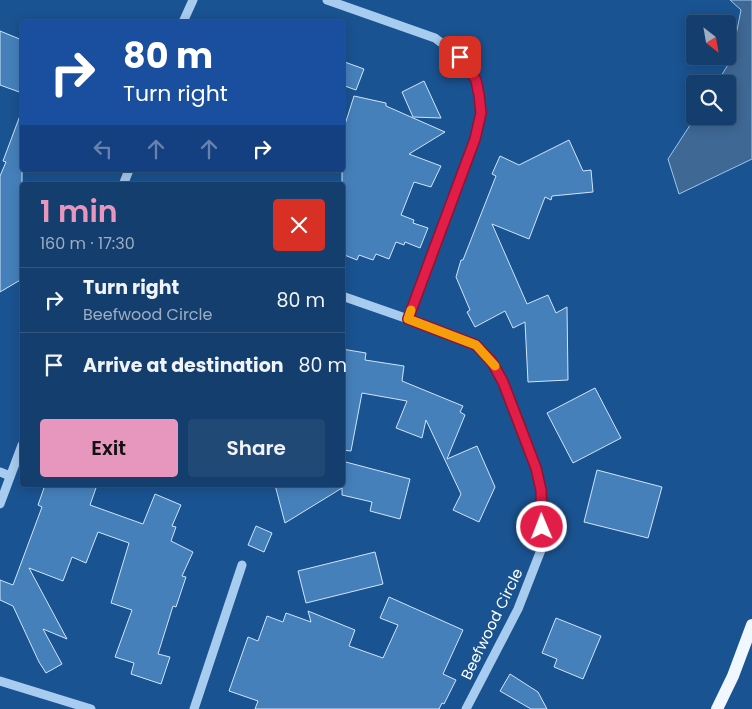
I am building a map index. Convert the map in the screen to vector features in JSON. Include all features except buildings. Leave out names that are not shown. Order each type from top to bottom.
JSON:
[{"type":"main road","points":[[717,709],[733,676],[752,625]]},
{"type":"street","points":[[185,20],[193,0]]},
{"type":"street","points":[[327,0],[435,38],[460,57],[476,80],[481,113],[475,139],[408,319]]},
{"type":"street","name":"Beefwood Circle","points":[[345,297],[476,345],[492,362],[503,382],[536,468],[541,490],[541,550],[518,609],[466,709]]},
{"type":"street","points":[[0,504],[20,450]]},
{"type":"street","points":[[0,472],[10,476]]},
{"type":"street","points":[[194,709],[242,565]]},
{"type":"street","points":[[0,682],[92,709]]},
{"type":"water","points":[[730,0],[752,0],[752,159],[679,194],[668,159],[690,125],[736,125],[736,75],[722,75],[728,65],[736,65],[736,35],[741,10]]},
{"type":"slow traffic","points":[[411,310],[408,319],[476,345],[495,366]]},
{"type":"route","points":[[460,57],[476,80],[481,113],[475,139],[408,319],[476,345],[492,362],[503,382],[536,468],[541,490],[542,527]]}]
